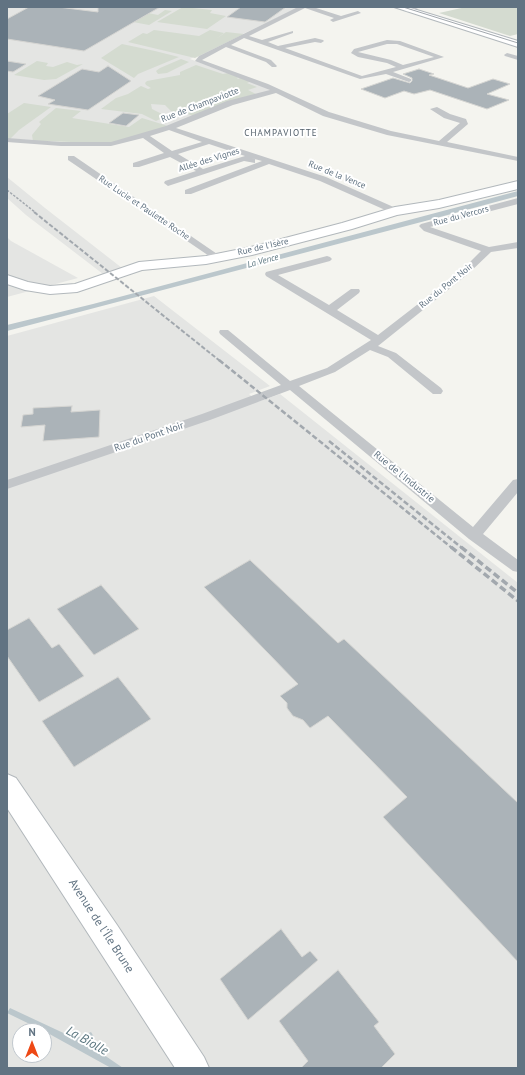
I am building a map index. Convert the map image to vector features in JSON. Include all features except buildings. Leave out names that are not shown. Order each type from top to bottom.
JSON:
[{"type":"street","points":[[303,7],[200,57],[198,61],[277,90],[326,114],[390,133],[518,159]]},
{"type":"street","points":[[307,7],[341,18]]},
{"type":"street","points":[[398,7],[413,8],[518,40]]},
{"type":"street","points":[[413,8],[518,44]]},
{"type":"street","points":[[329,21],[358,13]]},
{"type":"street","points":[[260,42],[294,33],[282,29]]},
{"type":"street","points":[[244,36],[362,78],[388,72],[403,68],[441,57],[398,42],[387,42],[356,50],[354,53],[360,56],[389,61],[403,68]]},
{"type":"street","points":[[277,48],[315,40],[321,41]]},
{"type":"street","points":[[225,45],[271,63],[276,58]]},
{"type":"street","points":[[507,55],[518,58]]},
{"type":"street","points":[[388,72],[409,80]]},
{"type":"street","name":"Rue de Champaviotte","points":[[7,140],[85,145],[111,144],[169,128],[230,103],[277,90]]},
{"type":"street","points":[[434,109],[447,116],[463,121],[464,124],[440,144]]},
{"type":"street","name":"Rue de la Vence","points":[[169,128],[323,179],[395,211]]},
{"type":"street","points":[[144,135],[171,154],[203,172]]},
{"type":"street","points":[[136,165],[206,143]]},
{"type":"street","name":"Rue Lucie et Paulette Roche","points":[[111,144],[68,159],[218,258]]},
{"type":"street","name":"Allée des Vignes","points":[[168,184],[244,158],[256,163]]},
{"type":"street","points":[[188,192],[270,161]]},
{"type":"street","name":"Rue de l'Isère","points":[[7,279],[37,288],[64,289],[94,283],[140,266],[192,262],[252,251],[347,226],[395,211],[439,204],[518,184]]},
{"type":"street","name":"Rue du Vercors","points":[[488,250],[427,229],[424,226],[518,201]]},
{"type":"street","points":[[488,250],[518,245]]},
{"type":"street","name":"Rue du Pont Noir","points":[[7,486],[199,420],[332,370],[374,343],[465,272],[488,250]]},
{"type":"street","points":[[327,259],[270,274],[330,310],[392,355],[437,391]]},
{"type":"street","points":[[330,310],[355,291]]},
{"type":"street","points":[[224,332],[290,386]]},
{"type":"street","name":"Rue de l'Industrie","points":[[290,386],[474,535],[518,568]]},
{"type":"street","points":[[474,535],[518,482]]},
{"type":"street","name":"Avenue de l'Île Brune","points":[[7,786],[107,935],[193,1068]]},
{"type":"shaded area","points":[[7,7],[300,7],[190,59],[272,90],[168,126],[111,143],[7,139]]},
{"type":"shaded area","points":[[183,7],[212,10],[210,13],[226,16],[207,29],[157,22]]},
{"type":"shaded area","points":[[466,7],[518,7],[518,34],[510,36],[439,13]]},
{"type":"shaded area","points":[[165,10],[172,11],[149,25],[117,19],[148,13],[158,15]]},
{"type":"shaded area","points":[[154,30],[199,36],[210,30],[224,33],[216,39],[226,32],[244,34],[195,58],[128,42],[143,33],[147,34]]},
{"type":"shaded area","points":[[122,44],[179,57],[138,74],[134,78],[101,58]]},
{"type":"shaded area","points":[[181,59],[189,62],[167,73],[158,74],[156,71],[160,68]]},
{"type":"shaded area","points":[[37,61],[48,63],[46,66],[53,67],[67,62],[77,65],[83,64],[56,79],[44,80],[14,75]]},
{"type":"shaded area","points":[[196,65],[223,74],[228,73],[240,77],[237,78],[238,79],[242,77],[252,81],[247,83],[257,87],[248,90],[258,95],[193,116],[180,111],[172,112],[165,105],[151,104],[152,109],[166,116],[156,121],[142,114],[101,109],[116,98],[128,94],[141,86],[148,89],[151,88],[146,85],[145,83],[147,81],[180,75],[180,72]]},
{"type":"shaded area","points":[[24,103],[51,107],[19,130],[10,139],[7,139],[7,114]]},
{"type":"shaded area","points":[[56,108],[81,111],[72,118],[129,127],[142,118],[168,126],[111,143],[33,141],[32,135],[41,124],[39,122]]},
{"type":"shaded area","points":[[7,177],[122,268],[103,274],[26,215],[7,198]]},
{"type":"shaded area","points":[[7,237],[11,241],[78,278],[7,297]]},
{"type":"shaded area","points":[[154,296],[270,386],[249,394],[258,402],[280,394],[518,583],[518,1068],[7,1068],[7,336]]},
{"type":"water","name":"La Vence","points":[[518,191],[518,196],[7,331],[7,325],[93,304]]},
{"type":"water","points":[[10,1008],[42,1023],[28,1023],[7,1013]]},
{"type":"water","name":"La Biolle","points":[[52,1028],[72,1037],[80,1037],[91,1032],[94,1037],[91,1042],[91,1046],[123,1068],[111,1068],[52,1035]]},
{"type":"tram line","points":[[403,7],[518,43]]},
{"type":"railway","points":[[7,190],[36,213]]},
{"type":"railway","points":[[34,212],[220,361]]},
{"type":"railway","points":[[219,360],[452,548]]},
{"type":"railway","points":[[329,441],[462,548]]},
{"type":"railway","points":[[451,547],[518,601]]},
{"type":"railway","points":[[461,547],[518,593]]},
{"type":"district","name":"CHAMPAVIOTTE","points":[[281,133]]}]
